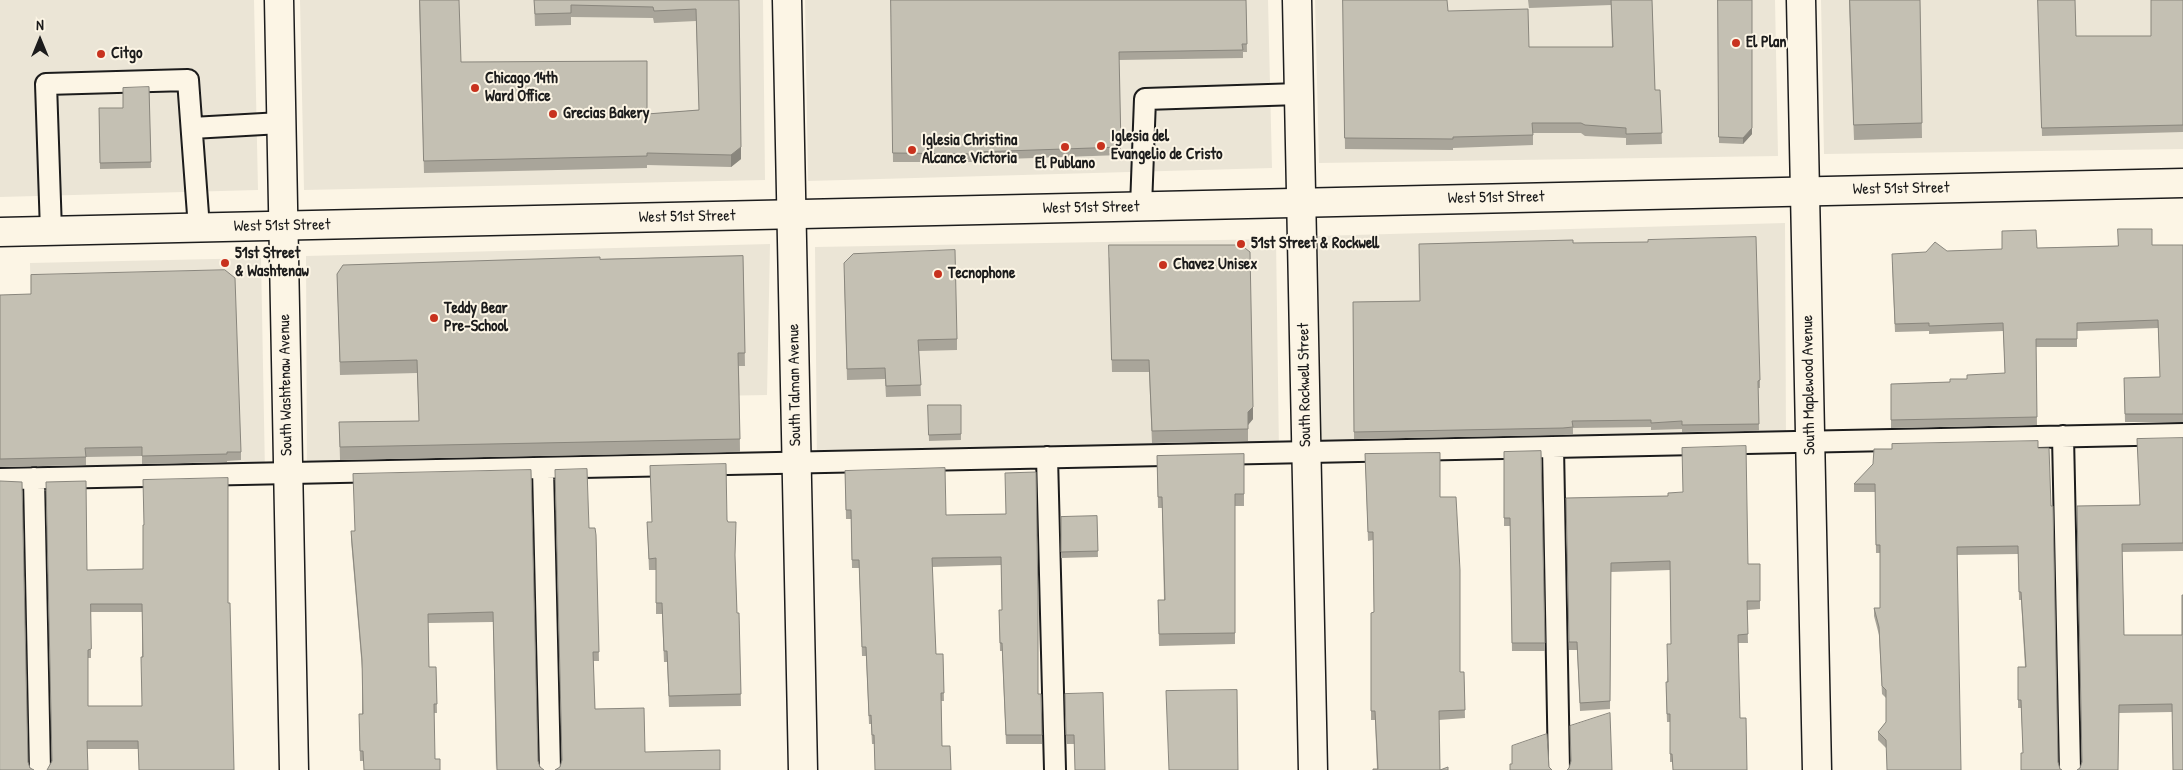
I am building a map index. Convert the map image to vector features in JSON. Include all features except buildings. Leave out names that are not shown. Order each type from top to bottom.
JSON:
[{"type":"street","name":"South Washtenaw Avenue","points":[[279,0],[294,770]]},
{"type":"street","name":"South Talman Avenue","points":[[788,0],[803,770]]},
{"type":"street","name":"South Rockwell Street","points":[[1297,0],[1312,770]]},
{"type":"street","name":"South Maplewood Avenue","points":[[1801,0],[1817,770]]},
{"type":"street","name":"West 51st Street","points":[[0,232],[2183,183]]},
{"type":"lane","points":[[51,231],[46,84],[188,80],[199,228]]},
{"type":"lane","points":[[1141,206],[1145,99],[1299,94]]},
{"type":"lane","points":[[192,128],[281,123]]},
{"type":"lane","points":[[0,479],[2183,434]]},
{"type":"lane","points":[[2063,436],[2070,770]]},
{"type":"lane","points":[[1553,447],[1559,770]]},
{"type":"lane","points":[[1047,457],[1055,770]]},
{"type":"lane","points":[[543,468],[550,770]]},
{"type":"lane","points":[[34,478],[40,770]]},
{"type":"shaded area","points":[[0,0],[254,0],[258,190],[0,197]]},
{"type":"shaded area","points":[[300,0],[763,0],[765,180],[304,190]]},
{"type":"shaded area","points":[[805,0],[1268,0],[1272,168],[808,181]]},
{"type":"shaded area","points":[[1315,0],[1775,0],[1778,156],[1319,163]]},
{"type":"shaded area","points":[[1821,0],[2183,0],[2183,149],[1824,154]]},
{"type":"shaded area","points":[[1785,223],[1786,442],[1321,452],[1318,236]]},
{"type":"shaded area","points":[[1276,239],[1279,452],[817,462],[815,247]]},
{"type":"shaded area","points":[[770,244],[767,395],[600,398],[603,467],[307,473],[306,256]]},
{"type":"shaded area","points":[[261,258],[265,473],[34,478],[30,263]]},
{"type":"place","name":"El Plan","points":[[1736,43]]},
{"type":"place","name":"Citgo","points":[[101,54]]},
{"type":"place","name":"Chicago 14th Ward Office","points":[[475,88]]},
{"type":"place","name":"Grecias Bakery","points":[[553,114]]},
{"type":"place","name":"Iglesia del Evangelio de Cristo","points":[[1101,146]]},
{"type":"place","name":"El Publano","points":[[1065,147]]},
{"type":"place","name":"Iglesia Christina Alcance Victoria","points":[[912,150]]},
{"type":"place","name":"51st Street & Rockwell","points":[[1241,244]]},
{"type":"place","name":"51st Street & Washtenaw","points":[[225,263]]},
{"type":"place","name":"Chavez Unisex","points":[[1163,265]]},
{"type":"place","name":"Tecnophone","points":[[938,274]]},
{"type":"place","name":"Teddy Bear Pre-School","points":[[434,318]]}]
